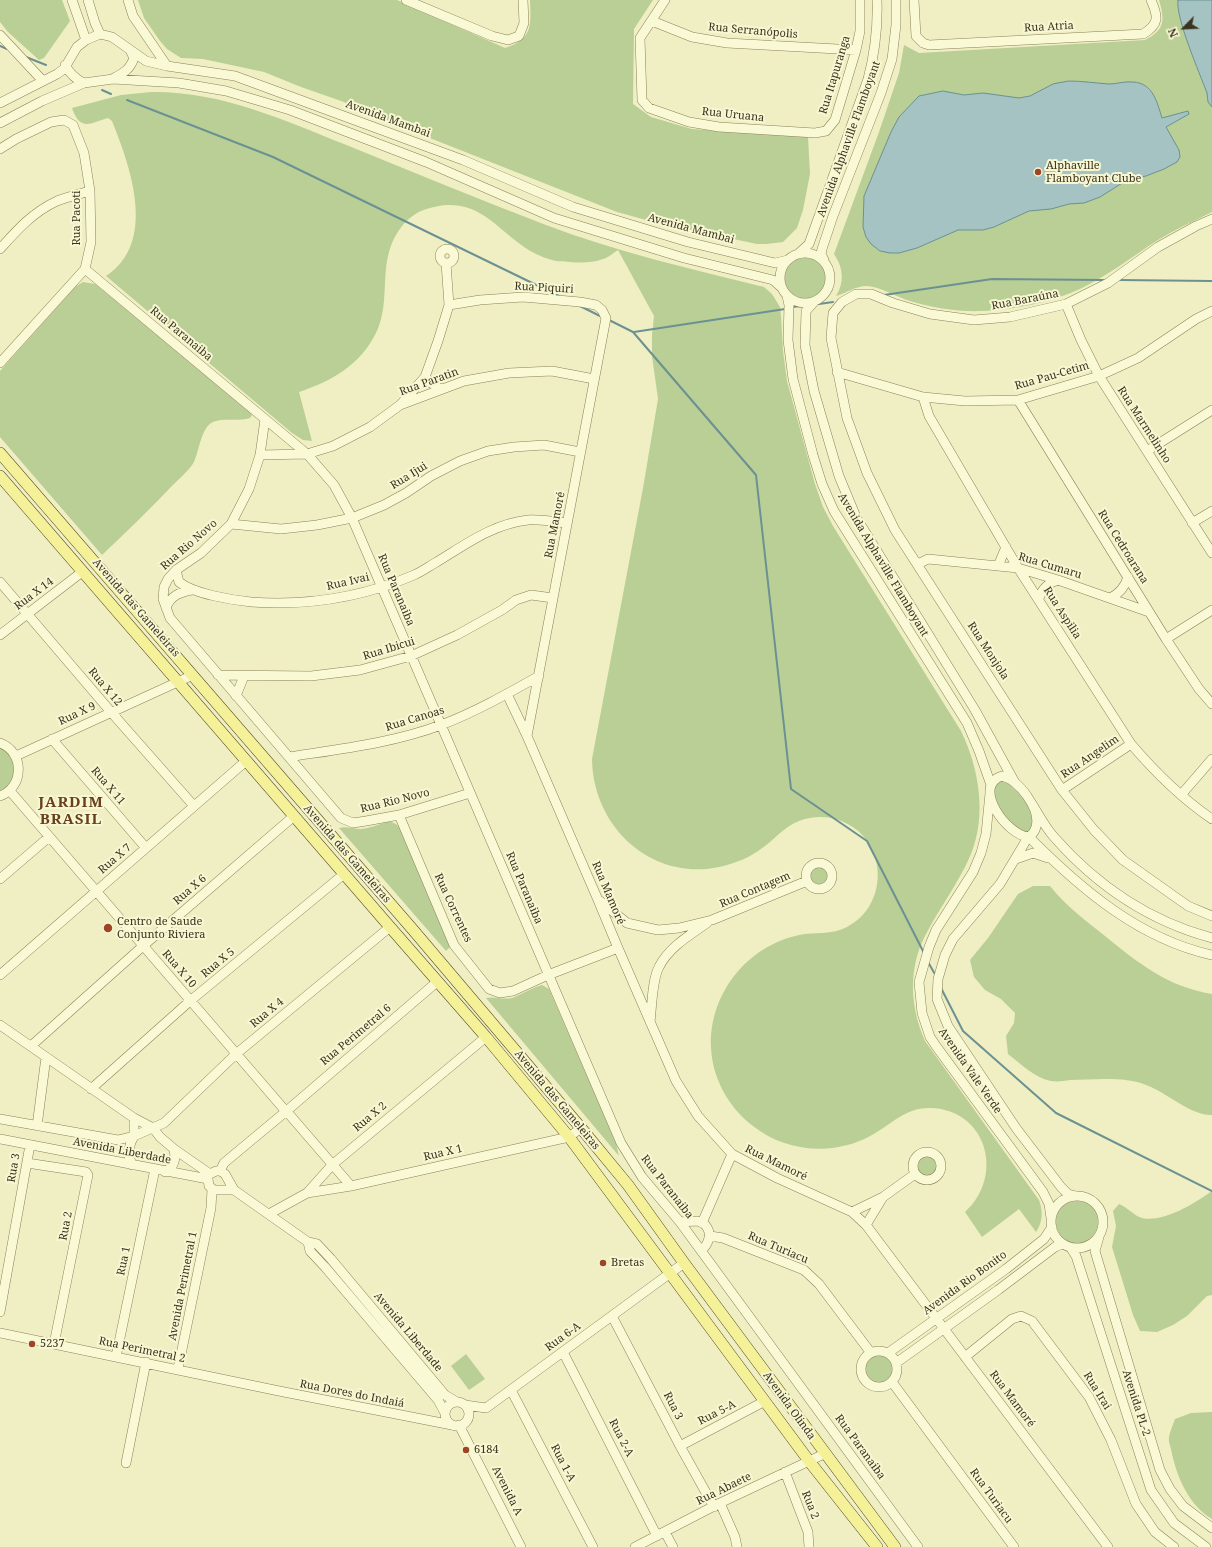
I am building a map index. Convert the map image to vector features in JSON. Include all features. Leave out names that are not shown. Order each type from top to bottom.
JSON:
[{"type":"main road","name":"Avenida das Gameleiras","points":[[0,452],[414,931],[581,1128],[628,1186],[684,1263]]},
{"type":"main road","name":"Avenida das Gameleiras","points":[[0,476],[486,1037],[569,1137],[671,1273]]},
{"type":"main road","points":[[390,927],[396,923],[400,923],[414,931]]},
{"type":"main road","name":"Avenida Olinda","points":[[684,1263],[824,1454],[895,1547]]},
{"type":"main road","name":"Avenida Olinda","points":[[671,1273],[809,1461],[877,1547]]},
{"type":"street","points":[[72,0],[86,40]]},
{"type":"street","points":[[0,103],[58,74],[64,69],[77,47],[86,40],[100,34],[88,0]]},
{"type":"street","points":[[128,0],[134,16],[167,66]]},
{"type":"street","points":[[406,0],[492,36],[508,40],[519,36],[524,23],[523,0]]},
{"type":"street","points":[[652,21],[665,0]]},
{"type":"street","name":"Rua Itapuranga","points":[[826,131],[835,120],[856,50],[860,31],[860,0]]},
{"type":"street","name":"Avenida Alphaville Flamboyant","points":[[799,253],[809,244],[868,79],[875,53],[878,18],[877,0]]},
{"type":"street","name":"Avenida Alphaville Flamboyant","points":[[824,260],[821,254],[822,249],[833,216],[881,93],[892,59],[896,25],[896,0]]},
{"type":"street","name":"Rua Atria","points":[[914,0],[916,36],[923,43],[929,45],[1144,34],[1151,29],[1157,18],[1151,0]]},
{"type":"street","name":"Rua Serranópolis","points":[[652,21],[692,37],[727,43],[856,50]]},
{"type":"street","name":"Rua Uruana","points":[[652,21],[640,38],[642,100],[649,108],[689,122],[726,127],[815,133],[826,131]]},
{"type":"street","name":"Avenida Mambai","points":[[100,34],[112,37],[146,61],[167,66],[235,76],[463,160],[573,207],[688,242],[775,263],[788,260]]},
{"type":"street","points":[[0,35],[43,81]]},
{"type":"street","points":[[113,78],[127,71],[132,66],[134,58],[129,49]]},
{"type":"street","points":[[65,65],[70,74],[77,80],[84,83]]},
{"type":"street","points":[[0,123],[42,101],[84,83],[113,78],[187,84],[226,91],[290,110],[426,162],[554,218],[684,258],[773,280],[785,292],[794,301],[805,303],[814,302],[821,298],[827,291],[830,284],[830,276],[824,260],[817,255],[808,252],[791,256],[780,271],[780,280],[785,292]]},
{"type":"street","name":"Rua Pacoti","points":[[0,149],[16,139],[51,122],[64,120],[73,125],[84,153],[90,191],[91,242],[85,269],[0,363]]},
{"type":"street","points":[[0,249],[22,224],[42,209],[58,201],[90,191]]},
{"type":"street","name":"Rua Baraúna","points":[[831,338],[833,313],[842,302],[856,294],[871,294],[893,304],[930,314],[974,320],[1010,317],[1066,304],[1108,283],[1158,247],[1212,219]]},
{"type":"street","points":[[400,405],[424,377],[438,341],[449,305],[446,263]]},
{"type":"street","name":"Rua Paranaiba","points":[[85,269],[307,454],[334,485],[352,518],[621,1143],[642,1177],[680,1222],[918,1547]]},
{"type":"street","name":"Avenida Alphaville Flamboyant","points":[[785,292],[789,305],[788,340],[793,379],[822,484],[834,511],[967,724],[980,750],[997,812],[1004,822],[1019,835],[1028,837]]},
{"type":"street","name":"Rua Piquiri","points":[[449,305],[480,300],[523,297],[580,302],[596,305],[602,310],[606,318]]},
{"type":"street","name":"Avenida Alphaville Flamboyant","points":[[814,302],[806,311],[805,345],[814,391],[839,476],[856,517],[975,710],[1014,781],[1024,791],[1032,804]]},
{"type":"street","name":"Rua Marmelinho","points":[[1066,304],[1081,340],[1099,376],[1212,553]]},
{"type":"street","name":"Rua Pau-Cetim","points":[[837,372],[923,397],[965,401],[1018,400],[1099,376],[1138,358],[1196,319],[1212,311]]},
{"type":"street","name":"Rua Mamoré","points":[[527,736],[606,318]]},
{"type":"street","name":"Rua Monjola","points":[[831,338],[847,418],[867,473],[895,530],[1062,790],[1094,830],[1123,860],[1188,906],[1212,916]]},
{"type":"street","name":"Rua Paratin","points":[[260,455],[307,454],[332,446],[370,427],[400,405],[464,381],[509,373],[552,371],[594,379]]},
{"type":"street","points":[[424,377],[441,389]]},
{"type":"street","name":"Rua Aspilia","points":[[923,397],[928,416],[1018,568],[1039,598],[1131,744],[1153,769],[1181,795],[1198,810],[1212,819]]},
{"type":"street","name":"Rua Cedroarana","points":[[1018,400],[1166,639],[1199,689],[1212,704]]},
{"type":"street","points":[[1146,451],[1212,410]]},
{"type":"street","name":"Rua Rio Novo","points":[[265,419],[260,455],[249,489],[231,524],[201,553],[176,570],[168,579],[164,587],[163,599],[170,618],[341,818],[353,823],[399,815],[470,793]]},
{"type":"street","name":"Rua Ijui","points":[[231,524],[280,529],[317,525],[352,518],[384,505],[406,493],[431,476],[460,461],[488,451],[514,447],[544,445],[580,452]]},
{"type":"street","points":[[238,511],[249,526]]},
{"type":"street","points":[[1192,522],[1212,511]]},
{"type":"street","name":"Rua Ivai","points":[[176,570],[179,582],[192,590],[236,601],[298,603],[348,596],[381,587],[415,574],[476,537],[500,526],[528,520],[567,523]]},
{"type":"street","points":[[998,566],[1006,547]]},
{"type":"street","name":"Rua Cumaru","points":[[918,564],[928,559],[1018,568],[1058,580],[1149,612]]},
{"type":"street","name":"Rua X 14","points":[[0,635],[82,572]]},
{"type":"street","points":[[1110,598],[1122,589],[1128,577]]},
{"type":"street","points":[[1039,598],[1047,585],[1058,580]]},
{"type":"street","name":"Rua X 12","points":[[0,582],[111,712],[194,806]]},
{"type":"street","points":[[166,608],[169,601],[174,596],[192,590]]},
{"type":"street","name":"Rua Ibicui","points":[[218,675],[318,676],[360,670],[411,656],[457,635],[502,610],[516,600],[531,595],[553,598]]},
{"type":"street","points":[[1166,639],[1212,610]]},
{"type":"street","name":"Rua X 9","points":[[16,756],[193,675]]},
{"type":"street","points":[[236,696],[244,676]]},
{"type":"street","name":"Rua Canoas","points":[[290,757],[388,740],[441,725],[508,694],[539,676]]},
{"type":"street","name":"Rua Mamoré","points":[[508,694],[676,1081],[698,1116],[732,1154],[777,1178],[852,1212],[866,1225],[1108,1547]]},
{"type":"street","name":"Rua X 11","points":[[52,739],[146,848]]},
{"type":"street","points":[[0,743],[10,749],[16,756],[19,765],[19,774],[16,783],[10,791],[0,796]]},
{"type":"street","name":"Rua Angelim","points":[[1062,790],[1131,744]]},
{"type":"street","points":[[301,770],[308,754]]},
{"type":"street","points":[[1181,795],[1212,759]]},
{"type":"street","name":"Rua X 7","points":[[0,975],[246,761]]},
{"type":"street","points":[[990,789],[996,778],[1002,776],[1014,781]]},
{"type":"street","name":"Avenida Vale Verde","points":[[990,789],[986,834],[981,853],[973,872],[936,930],[929,947],[919,982],[922,1013],[930,1037],[936,1046],[1043,1192],[1049,1204],[1052,1223]]},
{"type":"street","name":"Rua X 10","points":[[10,791],[351,1186]]},
{"type":"street","points":[[1032,804],[1054,837],[1092,874],[1123,899],[1176,927],[1212,938]]},
{"type":"street","name":"Avenida Vale Verde","points":[[1032,804],[1037,825],[1035,831],[1028,837],[1000,884],[953,938],[945,955],[938,979],[937,999],[948,1026],[1016,1128],[1061,1187],[1068,1194],[1076,1196]]},
{"type":"street","name":"Rua Correntes","points":[[399,815],[454,945],[490,989],[500,993],[513,991],[548,975],[618,948]]},
{"type":"street","name":"Rua X 6","points":[[32,1046],[143,946],[294,816]]},
{"type":"street","points":[[0,879],[50,837]]},
{"type":"street","points":[[1028,837],[1083,888],[1116,913],[1143,930],[1170,943],[1212,956]]},
{"type":"street","points":[[1016,859],[1033,853],[1055,861]]},
{"type":"street","name":"Rua X 5","points":[[91,1089],[190,1001],[344,874]]},
{"type":"street","name":"Rua Contagem","points":[[598,900],[627,923],[658,930],[679,928],[712,920],[807,881]]},
{"type":"street","name":"Rua Contagem","points":[[650,1022],[653,991],[659,967],[670,952],[683,939],[712,920]]},
{"type":"street","name":"Rua X 4","points":[[153,1128],[164,1123],[236,1054],[390,927]]},
{"type":"street","points":[[679,928],[683,939]]},
{"type":"street","name":"Rua Perimetral 6","points":[[220,1171],[224,1163],[438,981]]},
{"type":"street","points":[[0,1025],[134,1118],[153,1128],[160,1137],[174,1149],[210,1174],[220,1171]]},
{"type":"street","name":"Rua X 2","points":[[270,1214],[307,1193],[332,1165],[486,1037]]},
{"type":"street","points":[[37,1126],[46,1057]]},
{"type":"street","points":[[132,1165],[129,1158],[129,1148],[134,1136],[134,1118]]},
{"type":"street","name":"Avenida Liberdade","points":[[0,1119],[118,1140],[134,1136],[153,1128]]},
{"type":"street","points":[[160,1137],[164,1123]]},
{"type":"street","name":"Rua X 1","points":[[307,1193],[351,1186],[569,1137],[581,1128]]},
{"type":"street","name":"Avenida Liberdade","points":[[0,1139],[165,1172],[208,1179],[209,1186],[218,1190]]},
{"type":"street","name":"Rua 3","points":[[0,1312],[30,1145]]},
{"type":"street","points":[[165,1172],[174,1165],[174,1149]]},
{"type":"street","points":[[702,1223],[732,1154]]},
{"type":"street","name":"Rua 2","points":[[27,1163],[86,1172],[88,1176],[54,1344]]},
{"type":"street","name":"Rua 1","points":[[116,1357],[155,1170]]},
{"type":"street","name":"Avenida Liberdade","points":[[220,1171],[225,1174],[234,1190],[308,1242],[317,1244],[445,1395],[461,1403]]},
{"type":"street","points":[[852,1212],[883,1197],[916,1174]]},
{"type":"street","points":[[218,1190],[226,1186],[228,1180]]},
{"type":"street","points":[[218,1190],[234,1190]]},
{"type":"street","name":"Avenida Perimetral 1","points":[[178,1369],[211,1208],[218,1190]]},
{"type":"street","points":[[896,1363],[998,1290],[1055,1246],[1066,1246],[1079,1249],[1094,1243],[1103,1230],[1104,1221],[1100,1210],[1092,1201],[1084,1197],[1076,1196],[1068,1198],[1060,1203],[1054,1210],[1052,1223],[1057,1239],[1066,1246]]},
{"type":"street","points":[[866,1225],[883,1197]]},
{"type":"street","points":[[680,1222],[696,1221],[702,1223],[708,1228],[710,1236],[708,1242],[701,1251]]},
{"type":"street","name":"Avenida Rio Bonito","points":[[888,1354],[1034,1247],[1044,1239],[1052,1223]]},
{"type":"street","name":"Rua Turiacu","points":[[710,1236],[723,1238],[804,1270],[819,1284],[871,1353]]},
{"type":"street","name":"Avenida PL-2","points":[[1099,1237],[1095,1250],[1160,1470],[1170,1489],[1184,1506],[1212,1528]]},
{"type":"street","name":"Avenida Liberdade","points":[[308,1242],[310,1251],[438,1400],[445,1413]]},
{"type":"street","name":"Avenida PL-2","points":[[1066,1246],[1076,1256],[1151,1490],[1174,1523],[1206,1547]]},
{"type":"street","name":"Rua 6-A","points":[[461,1403],[486,1408],[684,1263]]},
{"type":"street","name":"Rua 3","points":[[612,1316],[680,1446],[735,1537],[737,1547]]},
{"type":"street","name":"Rua Irai","points":[[965,1357],[1012,1319],[1021,1316],[1032,1321],[1089,1397],[1111,1440],[1136,1504],[1155,1532],[1174,1547]]},
{"type":"street","name":"Rua Perimetral 2","points":[[0,1333],[146,1362],[279,1391]]},
{"type":"street","points":[[877,1351],[888,1354],[896,1363],[897,1373],[892,1382],[881,1387],[869,1384],[862,1374],[863,1362],[871,1353],[877,1351]]},
{"type":"street","name":"Rua 2-A","points":[[563,1352],[661,1534],[673,1547]]},
{"type":"street","points":[[126,1463],[146,1362]]},
{"type":"street","name":"Rua Turiacu","points":[[892,1382],[1014,1547]]},
{"type":"street","name":"Rua 1-A","points":[[511,1390],[593,1547]]},
{"type":"street","name":"Rua Dores do Indaiá","points":[[279,1391],[421,1420],[456,1425]]},
{"type":"street","name":"Rua 5-A","points":[[680,1446],[765,1401]]},
{"type":"street","points":[[461,1403],[468,1412],[468,1417],[466,1420],[456,1425],[446,1420],[445,1413],[447,1406],[450,1404],[461,1403]]},
{"type":"street","name":"Rua Dores do Indaiá","points":[[421,1420],[445,1413]]},
{"type":"street","name":"Avenida A","points":[[456,1425],[522,1547]]},
{"type":"street","name":"Rua Abaete","points":[[635,1547],[717,1505],[824,1454]]},
{"type":"street","name":"Rua 2","points":[[785,1472],[808,1532],[809,1547]]},
{"type":"green space","points":[[0,0],[62,0],[70,21],[44,58],[39,60],[8,32],[0,22]]},
{"type":"green space","points":[[138,0],[397,0],[505,48],[521,40],[528,30],[530,24],[530,0],[653,0],[634,29],[633,104],[651,117],[692,129],[808,137],[810,174],[803,210],[797,228],[783,242],[766,244],[757,244],[657,223],[617,212],[359,110],[344,102],[264,72],[203,59],[181,58],[167,49],[160,41],[144,18]]},
{"type":"green space","name":"Alphaville Flamboyant Clube","points":[[1159,0],[1212,0],[1212,212],[1165,236],[1082,288],[1046,301],[1020,307],[973,311],[937,308],[905,299],[878,288],[867,286],[855,288],[836,296],[841,285],[842,275],[841,269],[834,254],[899,73],[904,45],[919,53],[1145,40],[1152,36],[1162,24],[1162,13]]},
{"type":"green space","points":[[151,92],[201,96],[250,108],[297,125],[573,235],[600,244],[709,274],[764,287],[772,294],[780,307],[787,381],[815,484],[823,507],[833,526],[961,731],[972,760],[979,792],[980,808],[976,839],[966,865],[925,936],[920,949],[914,975],[914,1002],[916,1015],[925,1041],[1039,1200],[1042,1216],[1036,1232],[1019,1209],[982,1237],[965,1212],[977,1197],[984,1181],[987,1164],[984,1147],[977,1132],[966,1120],[950,1112],[931,1108],[914,1110],[872,1135],[858,1142],[843,1146],[811,1148],[796,1146],[781,1142],[766,1135],[744,1119],[729,1101],[718,1081],[712,1059],[712,1027],[724,991],[735,975],[748,961],[763,950],[780,941],[799,935],[841,930],[859,918],[869,907],[875,895],[878,881],[877,867],[874,853],[867,841],[857,830],[839,820],[819,817],[805,819],[793,824],[758,851],[740,861],[709,869],[683,868],[659,861],[637,849],[619,832],[605,811],[595,786],[592,759],[643,488],[658,399],[652,356],[654,316],[618,250],[607,258],[595,261],[578,263],[556,261],[534,253],[518,243],[491,221],[477,212],[462,206],[443,205],[421,211],[416,214],[402,226],[394,239],[389,252],[386,266],[381,320],[376,333],[369,344],[353,363],[334,377],[299,392],[312,441],[303,440],[292,433],[106,276],[122,261],[131,244],[135,224],[135,203],[132,181],[126,159],[112,121],[108,118],[90,124],[82,123],[78,120],[72,108],[121,95]]},
{"type":"green space","points":[[801,257],[809,257],[817,260],[823,266],[826,278],[823,290],[817,296],[809,299],[801,299],[793,296],[787,290],[784,282],[784,274],[787,266],[793,260]]},
{"type":"green space","points":[[83,282],[95,284],[250,411],[252,415],[250,418],[245,419],[219,420],[211,423],[205,430],[194,462],[189,469],[102,555],[0,437],[0,371],[75,287]]},
{"type":"green space","points":[[0,746],[12,757],[15,771],[11,784],[0,793]]},
{"type":"green space","points":[[1002,780],[1015,787],[1024,798],[1032,817],[1033,825],[1029,832],[1024,832],[1013,826],[999,810],[995,799],[994,786]]},
{"type":"green space","points":[[389,821],[396,824],[401,829],[450,947],[446,951],[339,828],[345,827],[358,829],[375,826]]},
{"type":"green space","points":[[819,865],[827,868],[830,876],[827,884],[819,887],[811,884],[808,876],[811,868]]},
{"type":"green space","points":[[1033,886],[1050,886],[1083,918],[1129,955],[1154,972],[1181,986],[1212,994],[1212,1115],[1196,1112],[1187,1108],[1154,1088],[1138,1082],[1119,1079],[1051,1081],[1039,1077],[1008,1054],[1006,1036],[1014,1023],[1015,1013],[1001,999],[985,990],[974,977],[970,960],[988,938],[1018,894]]},
{"type":"green space","points":[[542,985],[549,989],[616,1143],[619,1156],[486,998],[512,998]]},
{"type":"green space","points":[[927,1156],[934,1159],[937,1166],[934,1173],[927,1176],[920,1173],[917,1166],[920,1159]]},
{"type":"green space","points":[[1212,1191],[1212,1295],[1207,1296],[1187,1316],[1173,1325],[1157,1332],[1140,1331],[1133,1315],[1112,1247],[1116,1226],[1113,1211],[1119,1204],[1137,1216],[1146,1219],[1165,1216],[1196,1202]]},
{"type":"green space","points":[[1073,1201],[1081,1201],[1089,1204],[1095,1210],[1098,1222],[1095,1234],[1089,1240],[1081,1243],[1073,1243],[1065,1240],[1059,1234],[1056,1226],[1056,1218],[1059,1210],[1065,1204]]},
{"type":"green space","points":[[466,1354],[485,1379],[469,1390],[451,1366]]},
{"type":"green space","points":[[879,1355],[889,1359],[893,1369],[889,1379],[879,1383],[869,1379],[865,1369],[869,1359]]},
{"type":"green space","points":[[1212,1412],[1212,1519],[1196,1506],[1184,1488],[1176,1469],[1169,1440],[1170,1432],[1175,1419],[1191,1413]]},
{"type":"water","points":[[1178,0],[1212,0],[1212,107],[1208,102],[1207,93],[1184,32],[1180,19]]},
{"type":"water","points":[[1069,81],[1109,84],[1130,82],[1140,83],[1153,94],[1162,118],[1188,111],[1189,114],[1166,127],[1179,150],[1180,157],[1177,162],[1146,176],[1127,180],[1100,197],[1084,203],[1029,211],[994,227],[983,230],[958,230],[917,248],[899,253],[880,251],[871,244],[866,237],[863,227],[864,196],[891,132],[899,117],[919,96],[943,91],[964,95],[983,93],[1019,98],[1030,96],[1053,84]]},
{"type":"waterway","points":[[0,46],[7,49]]},
{"type":"waterway","points":[[26,57],[46,65]]},
{"type":"waterway","points":[[102,90],[111,94]]},
{"type":"waterway","points":[[127,100],[273,157],[559,296]]},
{"type":"waterway","points":[[884,295],[992,279],[1103,280]]},
{"type":"waterway","points":[[1119,280],[1212,281]]},
{"type":"waterway","points":[[819,304],[833,302]]},
{"type":"waterway","points":[[580,306],[600,316]]},
{"type":"waterway","points":[[793,307],[800,306]]},
{"type":"waterway","points":[[634,332],[785,309]]},
{"type":"waterway","points":[[611,321],[633,332],[756,475],[791,789],[867,841],[924,953]]},
{"type":"waterway","points":[[928,962],[936,976]]},
{"type":"waterway","points":[[941,988],[963,1031],[1056,1113],[1212,1191]]},
{"type":"place","name":"Alphaville Flamboyant Clube","points":[[1038,172]]},
{"type":"place","name":"Centro de Saude Conjunto Riviera","points":[[108,928]]},
{"type":"place","name":"Bretas","points":[[603,1263]]},
{"type":"place","name":"5237","points":[[32,1344]]},
{"type":"place","name":"6184","points":[[466,1450]]},
{"type":"district","name":"JARDIM BRASIL","points":[[71,812]]}]
